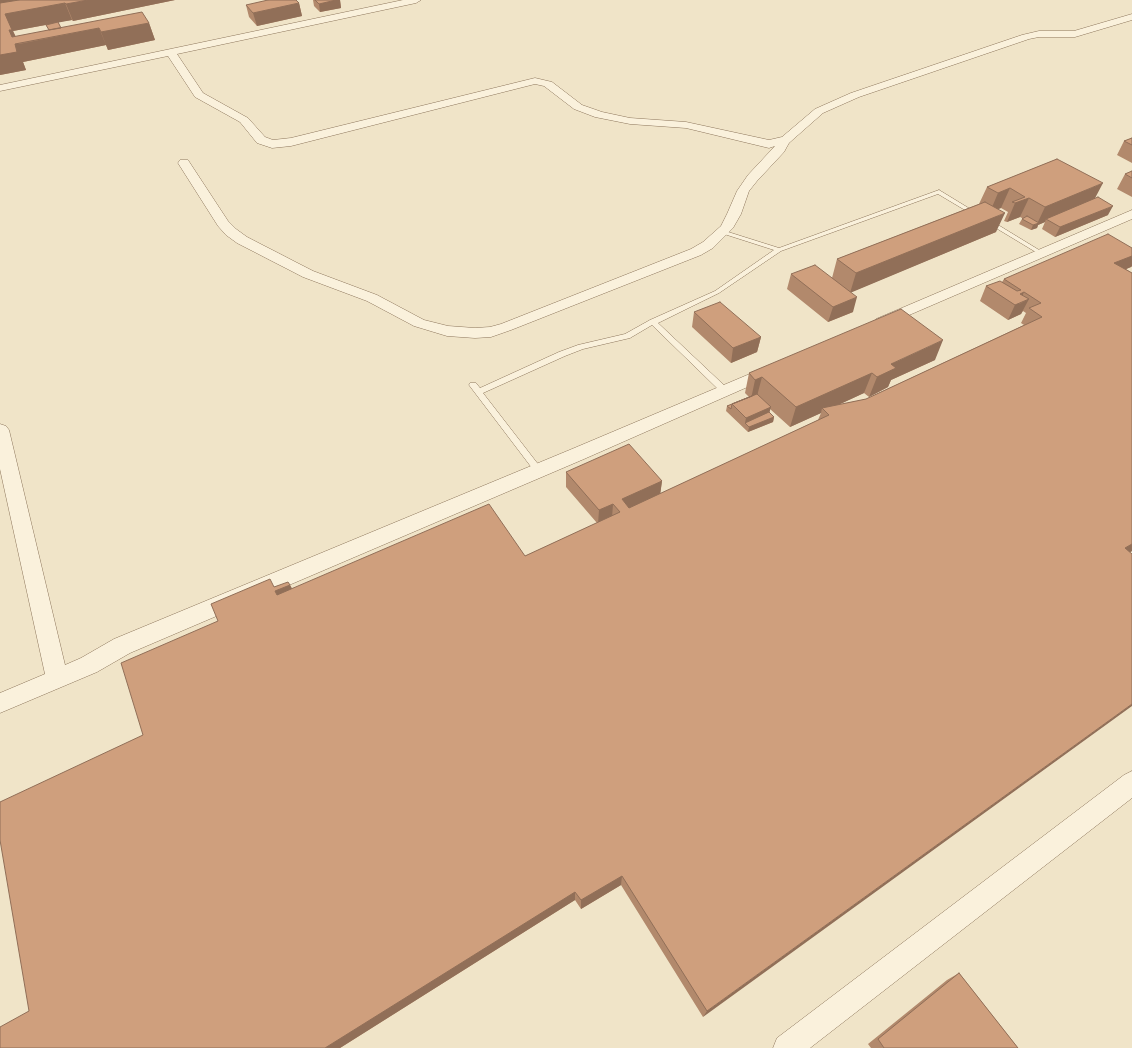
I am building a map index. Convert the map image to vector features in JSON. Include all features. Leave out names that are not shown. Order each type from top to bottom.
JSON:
[{"type":"street","points":[[0,88],[416,0]]},
{"type":"street","points":[[355,4],[364,11]]},
{"type":"street","points":[[171,52],[202,97],[208,102],[244,120],[260,140],[272,144],[291,142],[535,81],[548,84],[582,109],[606,116],[630,121],[686,125],[764,144],[783,142],[790,138],[819,111],[855,95],[1026,37],[1044,34],[1075,34],[1132,17]]},
{"type":"street","points":[[184,163],[223,223],[231,232],[242,240],[308,274],[372,298],[419,323],[438,329],[456,332],[483,333],[506,327],[696,252],[714,241],[723,232],[732,219],[740,196],[746,187],[780,149],[783,142]]},
{"type":"street","points":[[869,328],[1132,214]]},
{"type":"street","points":[[0,703],[89,665],[122,646],[789,362]]},
{"type":"street","points":[[0,430],[57,679]]},
{"type":"street","points":[[787,1048],[1132,783]]},
{"type":"lane","points":[[538,470],[476,388],[581,347],[627,336],[653,322],[718,292],[779,250],[939,192],[1041,253]]},
{"type":"lane","points":[[723,232],[779,250]]},
{"type":"lane","points":[[653,322],[724,390]]},
{"type":"building","points":[[19,0],[88,0],[5,14],[12,30],[9,30],[12,37],[142,12],[149,23],[101,32],[99,28],[15,44],[17,52],[0,55],[0,3]]},
{"type":"building","points":[[268,0],[296,0],[299,3],[253,13],[246,5]]},
{"type":"building","points":[[315,0],[336,0],[319,4]]},
{"type":"building","points":[[58,22],[61,28],[49,30],[46,25]]},
{"type":"building","points":[[1132,138],[1132,145],[1124,141]]},
{"type":"building","points":[[1057,159],[1103,183],[1045,207],[1029,198],[1015,203],[1012,202],[1025,197],[1010,188],[998,193],[987,187]]},
{"type":"building","points":[[1132,171],[1132,178],[1125,174]]},
{"type":"building","points":[[1098,197],[1113,206],[1060,227],[1046,219]]},
{"type":"building","points":[[985,202],[1005,213],[856,273],[837,259]]},
{"type":"building","points":[[1027,216],[1039,223],[1033,225],[1022,219]]},
{"type":"building","points":[[1108,234],[1132,248],[1132,256],[1114,263],[1132,273],[1132,544],[1125,548],[1132,554],[1132,704],[707,1011],[622,876],[581,900],[575,892],[325,1048],[0,1048],[0,1027],[29,1011],[0,840],[0,802],[143,735],[121,663],[218,621],[211,604],[270,579],[274,587],[288,582],[290,585],[275,591],[277,595],[489,504],[525,556],[620,512],[613,504],[599,510],[566,472],[629,444],[662,481],[622,499],[629,508],[829,415],[822,408],[866,399],[1042,317],[1029,308],[1041,303],[1024,292],[1020,294],[1029,299],[1015,305],[986,286],[1000,281],[1017,291],[1021,290],[1004,279]]},
{"type":"building","points":[[815,265],[857,297],[833,307],[791,274]]},
{"type":"building","points":[[720,302],[761,337],[733,348],[694,312]]},
{"type":"building","points":[[901,309],[943,340],[891,364],[896,368],[877,377],[872,373],[796,407],[762,377],[755,380],[749,373]]},
{"type":"building","points":[[757,394],[771,407],[746,418],[732,404]]},
{"type":"building","points":[[732,404],[731,409],[727,406]]},
{"type":"building","points":[[769,412],[774,417],[749,427],[745,423]]},
{"type":"building","points":[[959,973],[1018,1048],[884,1048],[878,1039]]}]
